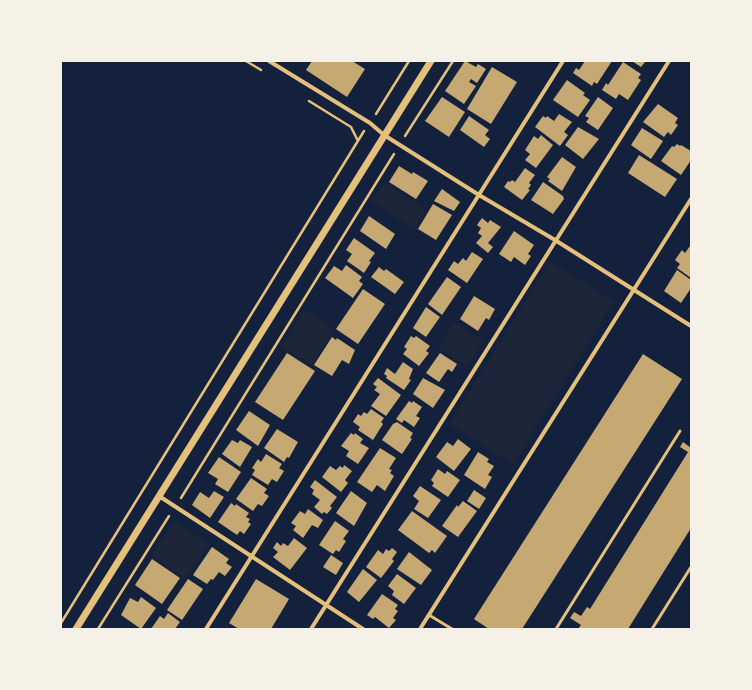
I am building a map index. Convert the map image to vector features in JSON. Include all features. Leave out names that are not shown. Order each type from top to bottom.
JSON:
[{"type":"street","points":[[268,61],[370,123],[384,135],[479,195],[634,289],[691,326]]},
{"type":"street","points":[[76,629],[431,61]]},
{"type":"street","points":[[206,629],[563,61]]},
{"type":"street","points":[[311,629],[669,61]]},
{"type":"street","points":[[420,629],[691,198]]},
{"type":"street","points":[[159,496],[252,555],[363,629]]},
{"type":"lane","points":[[556,629],[680,431]]},
{"type":"lane","points":[[652,629],[691,567]]},
{"type":"lane","points":[[429,615],[452,629]]},
{"type":"path","points":[[246,61],[266,73]]},
{"type":"path","points":[[61,623],[358,141],[409,61]]},
{"type":"path","points":[[98,629],[400,144],[454,61]]},
{"type":"path","points":[[305,98],[351,127],[358,141]]},
{"type":"shaded area","points":[[384,182],[426,210],[414,229],[371,201]]},
{"type":"shaded area","points":[[550,262],[614,301],[513,464],[449,424]]},
{"type":"shaded area","points":[[304,310],[335,329],[312,365],[282,346]]},
{"type":"shaded area","points":[[454,323],[483,341],[467,366],[438,348]]},
{"type":"shaded area","points":[[175,521],[209,544],[185,579],[151,555]]},
{"type":"building","points":[[312,61],[352,61],[365,69],[347,97],[306,70]]},
{"type":"building","points":[[465,61],[476,67],[478,64],[486,69],[477,83],[471,79],[469,82],[476,86],[464,104],[445,91]]},
{"type":"building","points":[[585,61],[612,61],[597,84],[594,82],[592,86],[573,73],[576,68],[579,70]]},
{"type":"building","points":[[632,61],[644,61],[645,62],[641,67]]},
{"type":"building","points":[[623,62],[641,74],[638,78],[641,80],[628,100],[619,94],[616,99],[602,90],[606,83],[608,85]]},
{"type":"building","points":[[492,67],[517,82],[491,124],[467,109]]},
{"type":"building","points":[[567,80],[585,93],[583,95],[590,100],[578,117],[553,100]]},
{"type":"building","points":[[442,97],[465,112],[449,137],[425,121]]},
{"type":"building","points":[[598,97],[613,108],[598,130],[586,122],[589,118],[585,116]]},
{"type":"building","points":[[658,104],[678,118],[675,123],[678,125],[671,135],[668,132],[664,137],[643,122]]},
{"type":"building","points":[[559,114],[572,122],[564,132],[568,135],[560,146],[535,127],[543,116],[546,118],[547,116],[554,121]]},
{"type":"building","points":[[469,116],[489,130],[485,135],[490,139],[484,147],[460,130]]},
{"type":"building","points":[[578,127],[599,139],[583,159],[565,145]]},
{"type":"building","points":[[642,128],[663,141],[651,159],[631,145]]},
{"type":"building","points":[[541,135],[553,145],[536,168],[525,160],[530,154],[525,150],[534,136],[538,139]]},
{"type":"building","points":[[677,144],[691,151],[691,160],[681,175],[661,161],[672,146],[674,147]]},
{"type":"building","points":[[639,155],[677,179],[665,197],[628,173]]},
{"type":"building","points":[[562,157],[576,167],[562,191],[548,181],[550,179],[547,177]]},
{"type":"building","points":[[399,166],[428,181],[416,199],[389,182]]},
{"type":"building","points":[[525,168],[535,175],[529,183],[531,185],[528,189],[530,190],[522,200],[504,187],[508,181],[510,182],[512,180],[515,182]]},
{"type":"building","points":[[543,182],[563,196],[564,199],[553,214],[531,200]]},
{"type":"building","points":[[442,189],[460,202],[454,211],[434,201]]},
{"type":"building","points":[[433,204],[452,215],[436,240],[418,229]]},
{"type":"building","points":[[369,216],[395,234],[386,249],[360,231]]},
{"type":"building","points":[[482,218],[488,223],[490,220],[501,227],[488,243],[493,247],[488,253],[476,243],[482,236],[478,233],[481,228],[477,225]]},
{"type":"building","points":[[514,231],[534,245],[528,254],[531,256],[525,265],[514,257],[511,262],[499,254]]},
{"type":"building","points":[[354,238],[375,253],[369,261],[371,262],[364,273],[347,261],[352,254],[346,250]]},
{"type":"building","points":[[690,246],[691,278],[677,268],[680,264],[675,260],[682,250],[685,253]]},
{"type":"building","points":[[472,252],[483,259],[467,283],[448,270],[454,261],[458,264],[463,258],[466,261]]},
{"type":"building","points":[[346,265],[362,277],[359,281],[363,284],[353,298],[325,278],[334,266],[342,271]]},
{"type":"building","points":[[379,267],[384,271],[386,269],[404,282],[395,294],[371,277]]},
{"type":"building","points":[[677,270],[691,280],[691,288],[681,303],[664,291]]},
{"type":"building","points":[[447,277],[461,287],[442,315],[428,304]]},
{"type":"building","points":[[363,289],[385,304],[358,344],[336,329]]},
{"type":"building","points":[[474,296],[495,309],[489,320],[486,318],[478,331],[460,319]]},
{"type":"building","points":[[426,307],[440,317],[426,337],[413,328]]},
{"type":"building","points":[[411,336],[414,338],[416,336],[430,346],[426,351],[429,353],[419,366],[403,354],[407,349],[404,347]]},
{"type":"building","points":[[332,337],[336,340],[337,338],[355,350],[349,364],[342,360],[332,376],[314,365]]},
{"type":"building","points":[[287,353],[315,371],[283,420],[255,402]]},
{"type":"building","points":[[440,353],[457,364],[452,372],[448,369],[439,382],[426,373]]},
{"type":"building","points":[[643,354],[682,379],[522,629],[489,629],[474,619]]},
{"type":"building","points":[[403,362],[413,369],[409,379],[411,380],[404,390],[386,378],[387,376],[384,374],[387,368],[395,374]]},
{"type":"building","points":[[378,378],[401,395],[386,416],[371,406],[380,394],[374,390],[377,387],[373,384]]},
{"type":"building","points":[[423,378],[445,390],[433,408],[413,394]]},
{"type":"building","points":[[409,401],[412,403],[413,401],[422,407],[416,416],[420,418],[414,427],[404,420],[402,423],[396,419]]},
{"type":"building","points":[[371,409],[384,418],[381,422],[383,424],[373,440],[358,430],[360,427],[353,422],[358,414],[361,416],[364,412],[367,414]]},
{"type":"building","points":[[249,411],[270,425],[258,446],[236,430]]},
{"type":"building","points":[[397,422],[413,433],[410,438],[412,439],[402,454],[382,440],[393,424]]},
{"type":"building","points":[[277,429],[298,442],[289,458],[287,457],[284,462],[264,448]]},
{"type":"building","points":[[351,433],[354,435],[355,433],[363,439],[360,443],[369,448],[358,464],[346,456],[349,451],[341,446]]},
{"type":"building","points":[[458,439],[471,449],[454,471],[436,457],[447,442],[453,446]]},
{"type":"building","points":[[232,440],[238,443],[240,440],[252,447],[240,467],[222,454]]},
{"type":"building","points":[[683,442],[691,448],[691,528],[628,629],[578,629],[581,625],[570,618],[574,612],[581,616],[587,607],[590,609],[688,452],[680,447]]},
{"type":"building","points":[[380,448],[396,458],[389,469],[392,470],[390,473],[394,476],[385,491],[377,485],[372,492],[357,482]]},
{"type":"building","points":[[478,452],[489,459],[487,462],[494,466],[488,475],[492,477],[485,489],[464,475]]},
{"type":"building","points":[[266,454],[282,464],[279,468],[284,471],[277,482],[272,479],[268,485],[252,475],[255,470],[252,468],[258,459],[261,462]]},
{"type":"building","points":[[219,457],[241,472],[228,492],[215,484],[218,479],[208,473]]},
{"type":"building","points":[[344,465],[352,471],[345,480],[348,483],[341,492],[322,477],[330,466],[336,470],[340,466],[343,468]]},
{"type":"building","points":[[438,469],[445,474],[447,471],[460,480],[448,497],[432,486],[434,483],[431,480]]},
{"type":"building","points":[[251,478],[267,489],[264,493],[269,496],[262,506],[258,504],[253,511],[236,499]]},
{"type":"building","points":[[315,480],[337,497],[330,506],[332,508],[327,514],[324,512],[322,514],[314,507],[320,500],[312,494],[314,490],[310,487]]},
{"type":"building","points":[[420,486],[441,500],[428,518],[414,509],[419,501],[413,496]]},
{"type":"building","points":[[474,490],[486,498],[479,509],[467,501]]},
{"type":"building","points":[[214,491],[224,497],[210,518],[192,505],[200,492],[209,498]]},
{"type":"building","points":[[351,491],[367,503],[354,526],[336,513]]},
{"type":"building","points":[[463,501],[477,511],[458,537],[442,526],[457,505],[458,507]]},
{"type":"building","points":[[231,503],[235,506],[236,504],[249,513],[246,517],[250,519],[248,522],[251,524],[244,534],[240,531],[237,535],[218,522]]},
{"type":"building","points":[[308,509],[323,520],[318,528],[312,525],[303,538],[293,530],[296,526],[291,523],[300,511],[305,514]]},
{"type":"building","points":[[412,511],[447,536],[435,553],[432,550],[429,553],[398,530]]},
{"type":"building","points":[[335,521],[349,531],[343,539],[346,541],[339,552],[336,550],[333,554],[319,545]]},
{"type":"building","points":[[294,538],[307,548],[290,570],[273,557],[278,552],[273,548],[277,542],[281,546],[283,543],[288,546]]},
{"type":"building","points":[[212,547],[229,559],[226,563],[232,567],[225,576],[219,572],[213,580],[211,579],[207,584],[193,575]]},
{"type":"building","points":[[392,548],[397,552],[392,559],[394,561],[381,578],[366,567],[378,550],[383,554],[386,549],[389,551]]},
{"type":"building","points":[[409,552],[432,570],[421,585],[397,569]]},
{"type":"building","points":[[331,555],[343,563],[336,575],[323,567]]},
{"type":"building","points":[[152,559],[180,578],[162,604],[135,585]]},
{"type":"building","points":[[363,569],[377,580],[359,602],[347,592]]},
{"type":"building","points":[[397,574],[416,588],[404,604],[392,595],[394,591],[388,586]]},
{"type":"building","points":[[188,579],[203,589],[182,620],[167,610]]},
{"type":"building","points":[[256,579],[289,599],[271,629],[239,629],[229,623]]},
{"type":"building","points":[[382,594],[398,605],[395,609],[398,611],[393,618],[396,620],[389,628],[375,617],[373,619],[367,615]]},
{"type":"building","points":[[141,597],[156,608],[141,629],[121,615],[130,598],[138,602]]},
{"type":"building","points":[[168,613],[180,622],[175,629],[151,629],[160,616],[164,619]]}]
